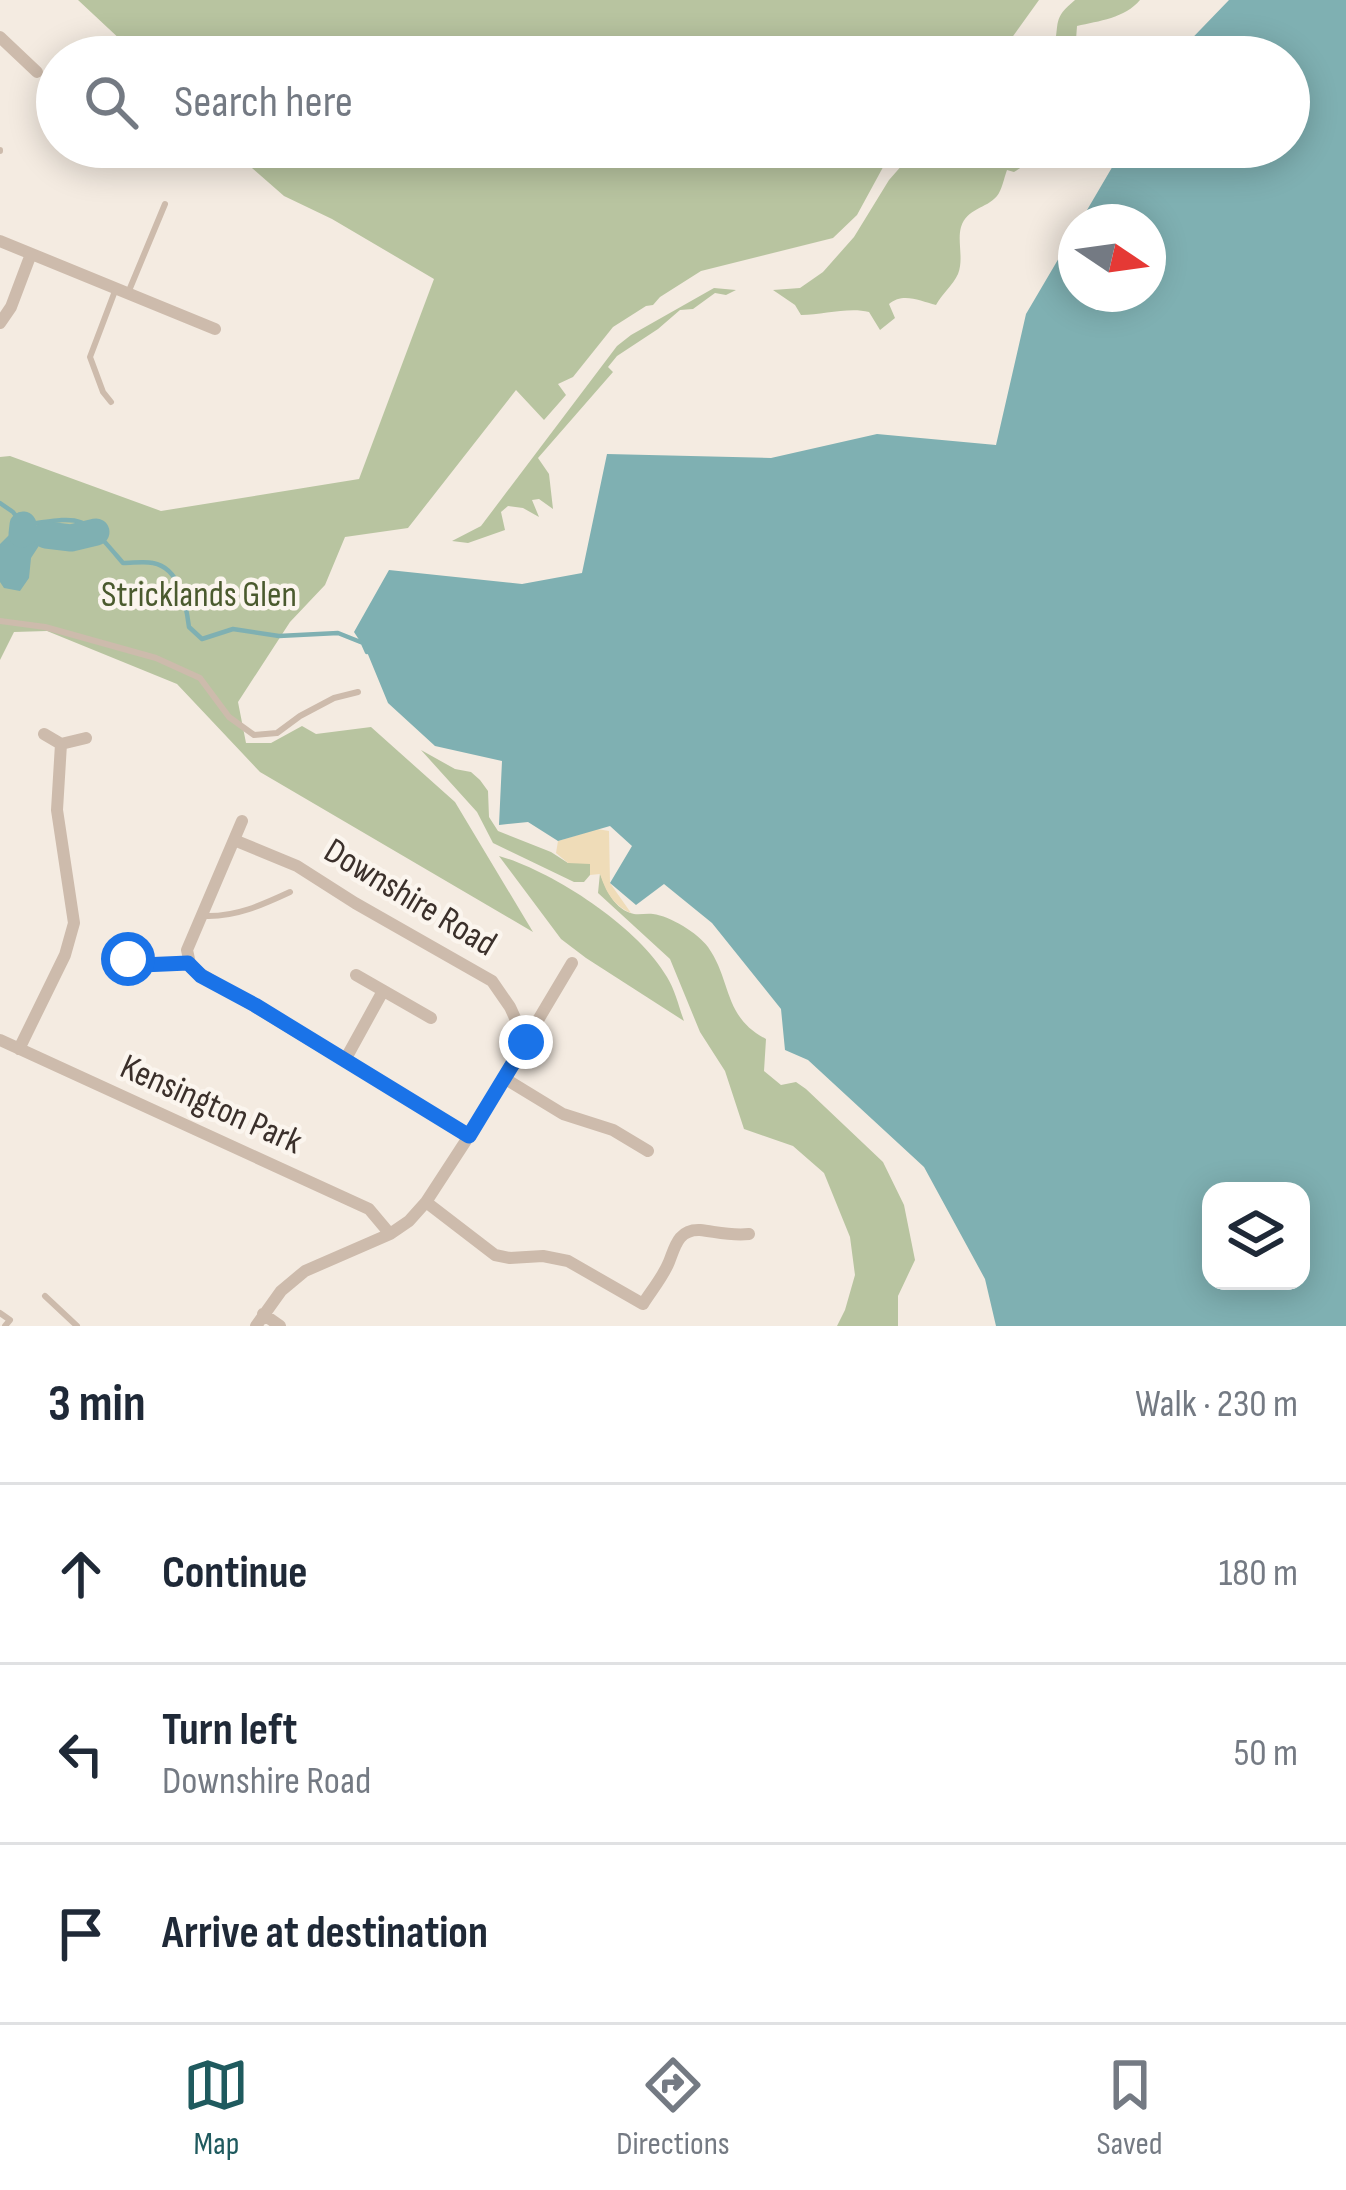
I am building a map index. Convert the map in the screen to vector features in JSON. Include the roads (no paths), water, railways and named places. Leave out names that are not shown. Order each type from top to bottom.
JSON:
[{"type":"street","points":[[0,37],[36,71]]},
{"type":"street","points":[[0,241],[215,329]]},
{"type":"street","points":[[0,323],[32,254]]},
{"type":"street","points":[[44,734],[61,744],[86,738]]},
{"type":"street","points":[[20,1049],[65,955],[74,923],[57,811],[61,744]]},
{"type":"street","points":[[242,821],[187,950],[188,963],[201,976],[469,1136]]},
{"type":"street","name":"Downshire Road","points":[[234,840],[297,866],[491,981],[526,1042]]},
{"type":"street","points":[[280,1326],[260,1320],[281,1291],[305,1271],[390,1234],[426,1202],[572,963]]},
{"type":"street","points":[[356,975],[431,1018]]},
{"type":"street","points":[[345,1060],[383,991]]},
{"type":"street","name":"Kensington Park","points":[[0,1040],[369,1209],[390,1234]]},
{"type":"street","points":[[504,1078],[563,1114],[613,1130],[648,1151]]},
{"type":"street","points":[[426,1202],[495,1255],[568,1261],[643,1304],[670,1262],[674,1245],[685,1234],[700,1230],[749,1234]]},
{"type":"lane","points":[[111,403],[90,357],[92,348],[165,204]]},
{"type":"lane","points":[[0,621],[45,627],[156,658],[200,678],[229,717],[254,735],[278,734],[334,698],[358,692]]},
{"type":"lane","points":[[201,916],[226,916],[290,892]]},
{"type":"lane","points":[[128,959],[142,965],[188,963]]},
{"type":"lane","points":[[45,1296],[77,1326]]},
{"type":"lane","points":[[0,1313],[10,1320],[5,1326]]},
{"type":"water","points":[[1229,0],[1346,0],[1346,1326],[996,1326],[985,1279],[924,1167],[808,1060],[785,1050],[781,1009],[712,923],[664,884],[636,905],[610,883],[632,846],[610,826],[558,841],[528,822],[499,825],[502,761],[435,746],[388,703],[354,632],[389,570],[522,584],[582,573],[607,454],[771,458],[877,434],[996,445],[1026,314],[1058,260],[1058,312],[1166,312],[1166,204],[1091,204],[1112,168],[1310,168],[1310,36],[1194,36]]},
{"type":"water","points":[[10,534],[46,535],[31,558],[29,578],[20,591],[4,588],[0,582],[0,544]]},
{"type":"waterway","points":[[0,503],[23,525],[81,522],[123,563],[162,566],[180,588],[189,627],[202,639],[233,629],[279,636],[338,633],[363,643],[367,652]]},
{"type":"waterway","points":[[22,534],[23,525]]},
{"type":"waterway","points":[[46,535],[71,538],[96,532]]},
{"type":"park label","name":"Stricklands Glen","points":[[199,595]]}]
